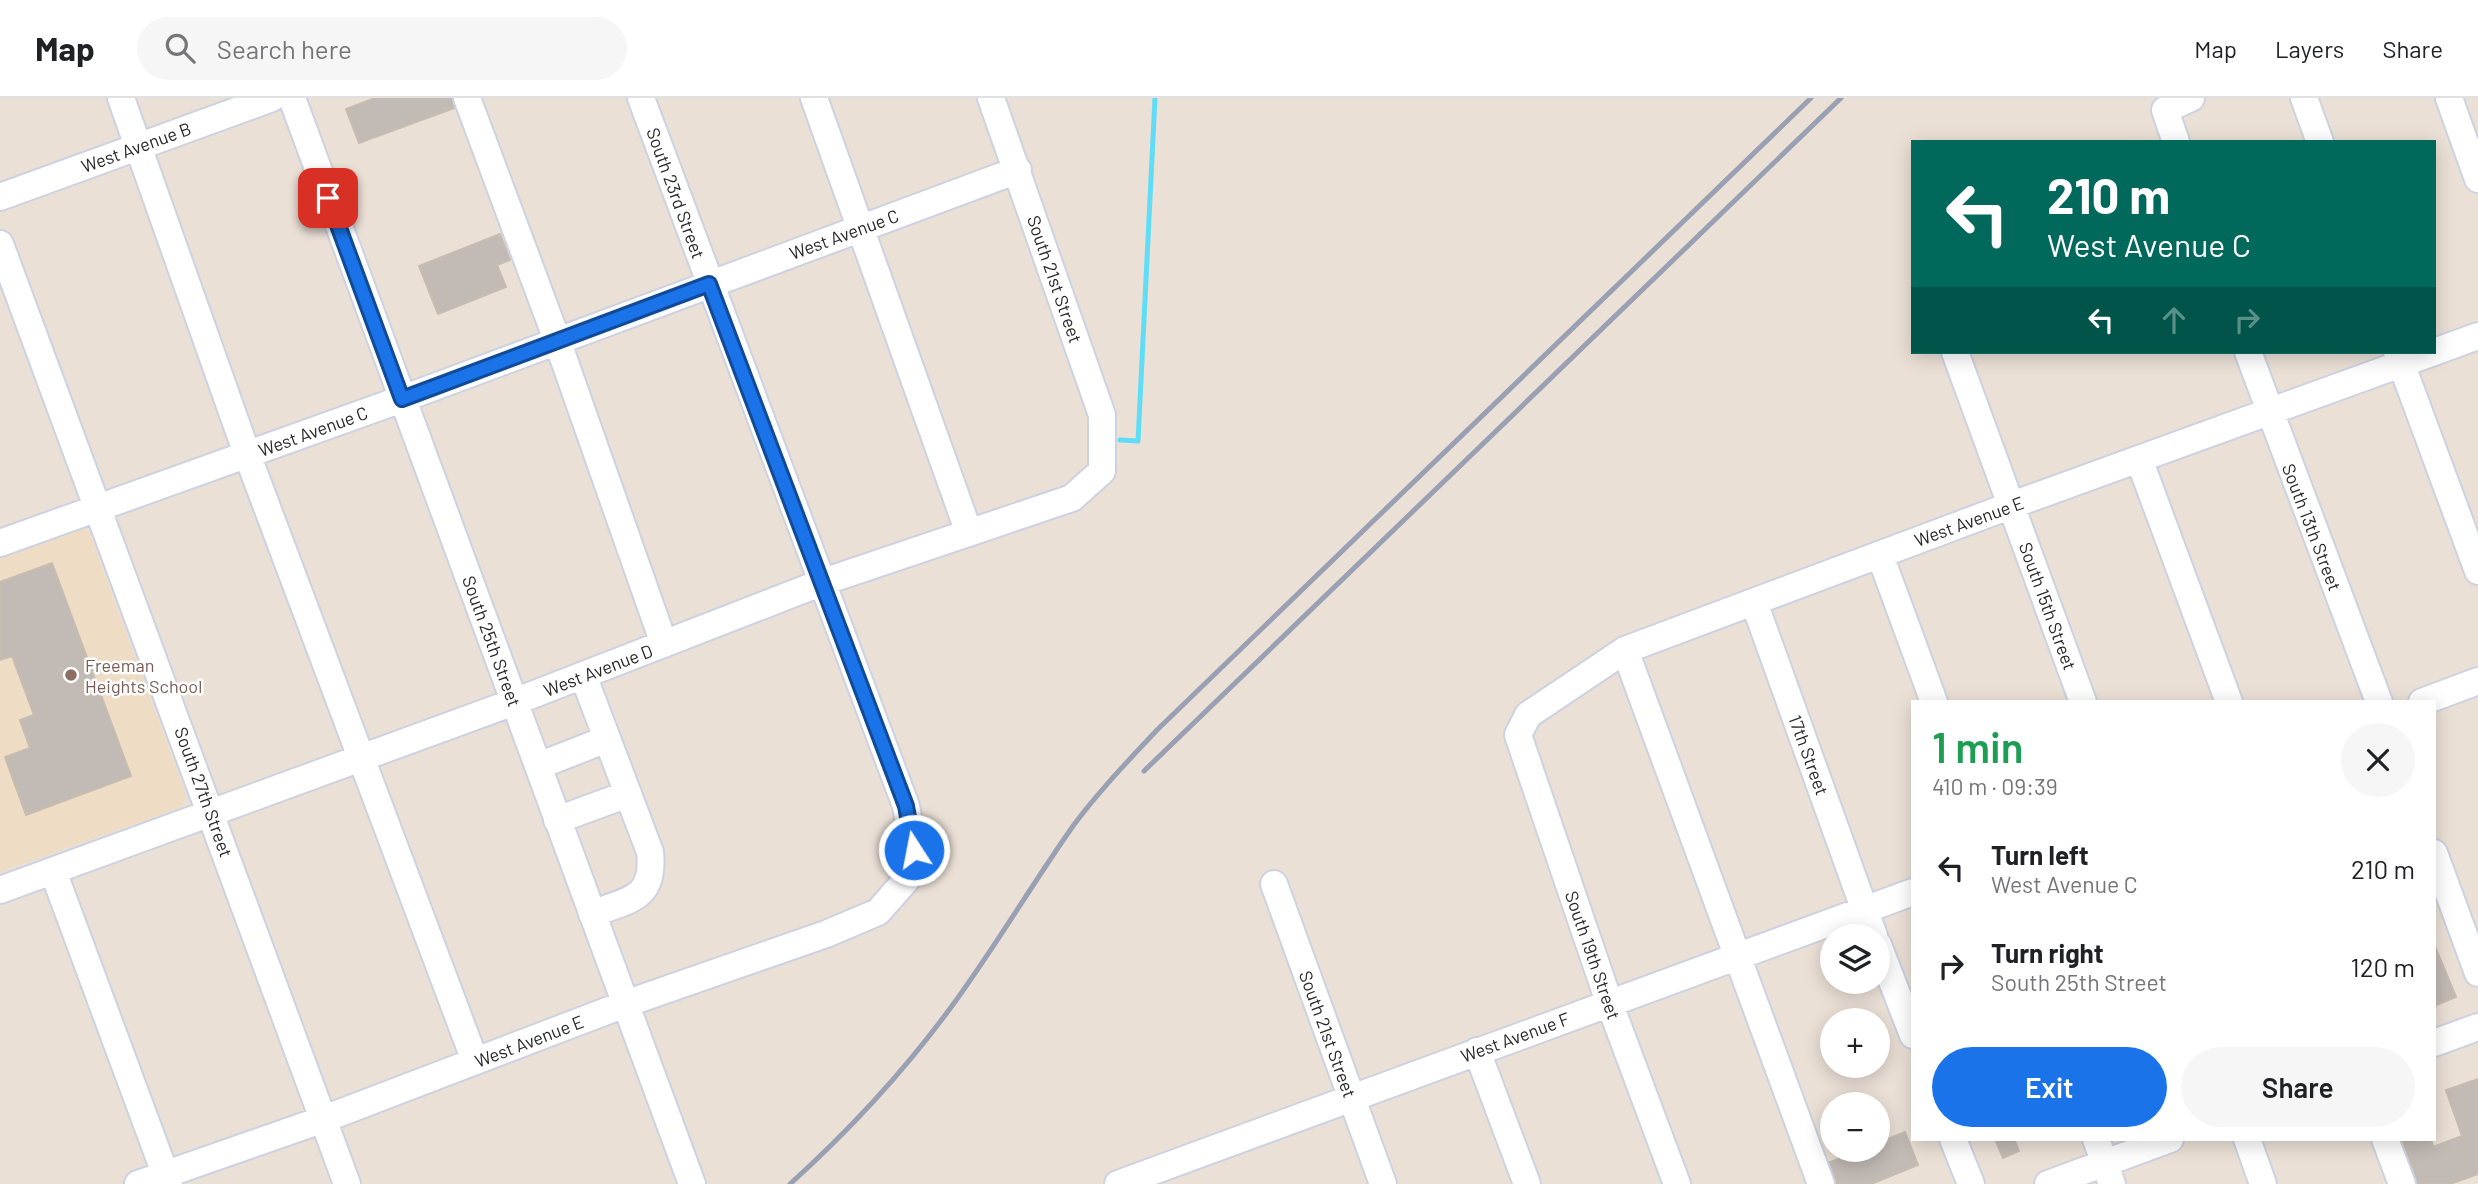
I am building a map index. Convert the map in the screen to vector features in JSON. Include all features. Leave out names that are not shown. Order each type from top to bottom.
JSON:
[{"type":"street","points":[[121,98],[247,454],[475,1061]]},
{"type":"street","name":"West Avenue B","points":[[0,197],[272,98]]},
{"type":"street","name":"South 25th Street","points":[[292,98],[692,1184]]},
{"type":"street","points":[[467,98],[557,340],[664,644]]},
{"type":"street","name":"South 23rd Street","points":[[641,98],[906,806],[914,850],[907,879]]},
{"type":"street","points":[[814,98],[969,533]]},
{"type":"street","name":"South 21st Street","points":[[991,98],[1102,415],[1102,463]]},
{"type":"street","points":[[2175,140],[2165,110],[2191,98]]},
{"type":"street","points":[[2304,98],[2319,140]]},
{"type":"street","points":[[2449,98],[2478,178]]},
{"type":"street","name":"West Avenue C","points":[[0,543],[402,399],[1018,170]]},
{"type":"street","name":"South 27th Street","points":[[0,244],[347,1184]]},
{"type":"street","name":"West Avenue E","points":[[2436,351],[2478,336]]},
{"type":"street","name":"South 15th Street","points":[[1956,354],[2082,700]]},
{"type":"street","name":"South 13th Street","points":[[2249,354],[2378,700]]},
{"type":"street","name":"West Avenue E","points":[[1522,724],[1528,715],[1625,650],[2268,411],[2400,357],[2420,354]]},
{"type":"street","points":[[2400,357],[2478,571]]},
{"type":"street","points":[[2138,458],[2228,700]]},
{"type":"street","name":"West Avenue D","points":[[0,890],[514,702],[823,582],[1072,498],[1102,471],[1102,463]]},
{"type":"street","points":[[1880,555],[1933,700]]},
{"type":"street","name":"17th Street","points":[[1754,602],[1870,924]]},
{"type":"street","points":[[1625,650],[1821,1184]]},
{"type":"street","points":[[583,675],[650,852],[652,873],[640,895],[592,914]]},
{"type":"street","points":[[2427,700],[2478,681]]},
{"type":"street","name":"South 19th Street","points":[[1522,724],[1518,734],[1609,1002],[1677,1184]]},
{"type":"street","points":[[538,766],[607,739]]},
{"type":"street","points":[[557,820],[628,794]]},
{"type":"street","points":[[2436,858],[2478,973]]},
{"type":"street","points":[[53,871],[167,1179]]},
{"type":"street","name":"West Avenue E","points":[[138,1184],[167,1179],[625,1004],[826,934],[878,912],[907,879]]},
{"type":"street","name":"South 21st Street","points":[[1274,884],[1384,1184]]},
{"type":"street","name":"West Avenue F","points":[[1118,1184],[1911,893]]},
{"type":"street","points":[[1890,976],[1911,1030]]},
{"type":"street","points":[[2436,1041],[2478,1027]]},
{"type":"street","points":[[1477,1051],[1527,1184]]},
{"type":"street","points":[[1954,1141],[1971,1184]]},
{"type":"street","points":[[2048,1184],[2164,1141]]},
{"type":"street","points":[[2248,1141],[2263,1184]]},
{"type":"street","points":[[2386,1141],[2402,1184]]},
{"type":"shaded area","name":"Freeman Heights School","points":[[82,524],[89,533],[186,796],[181,807],[0,872],[0,555]]},
{"type":"building","points":[[375,98],[452,98],[454,108],[359,143],[346,109]]},
{"type":"building","points":[[500,234],[510,260],[497,265],[506,287],[438,314],[419,266]]},
{"type":"building","points":[[52,563],[131,776],[26,815],[5,757],[30,748],[20,720],[34,715],[12,656],[0,660],[0,582]]},
{"type":"building","points":[[2436,949],[2456,997],[2436,1005]]},
{"type":"building","points":[[2478,1079],[2478,1174],[2450,1184],[2417,1184],[2403,1141],[2432,1141],[2433,1147],[2462,1136],[2446,1090]]},
{"type":"building","points":[[1905,1132],[1918,1165],[1871,1184],[1836,1184],[1830,1162],[1890,1162],[1890,1138]]},
{"type":"building","points":[[1996,1141],[2015,1141],[2019,1151],[2003,1158]]},
{"type":"waterway","points":[[1120,440],[1138,441],[1155,98]]},
{"type":"railway","points":[[790,1184],[857,1119],[919,1049],[972,978],[1073,826],[1157,730],[1811,98]]},
{"type":"railway","points":[[1144,771],[1841,98]]},
{"type":"place","name":"Freeman Heights School","points":[[71,675]]},
{"type":"route","points":[[328,198],[402,399],[709,284],[906,806],[914,850]]}]
